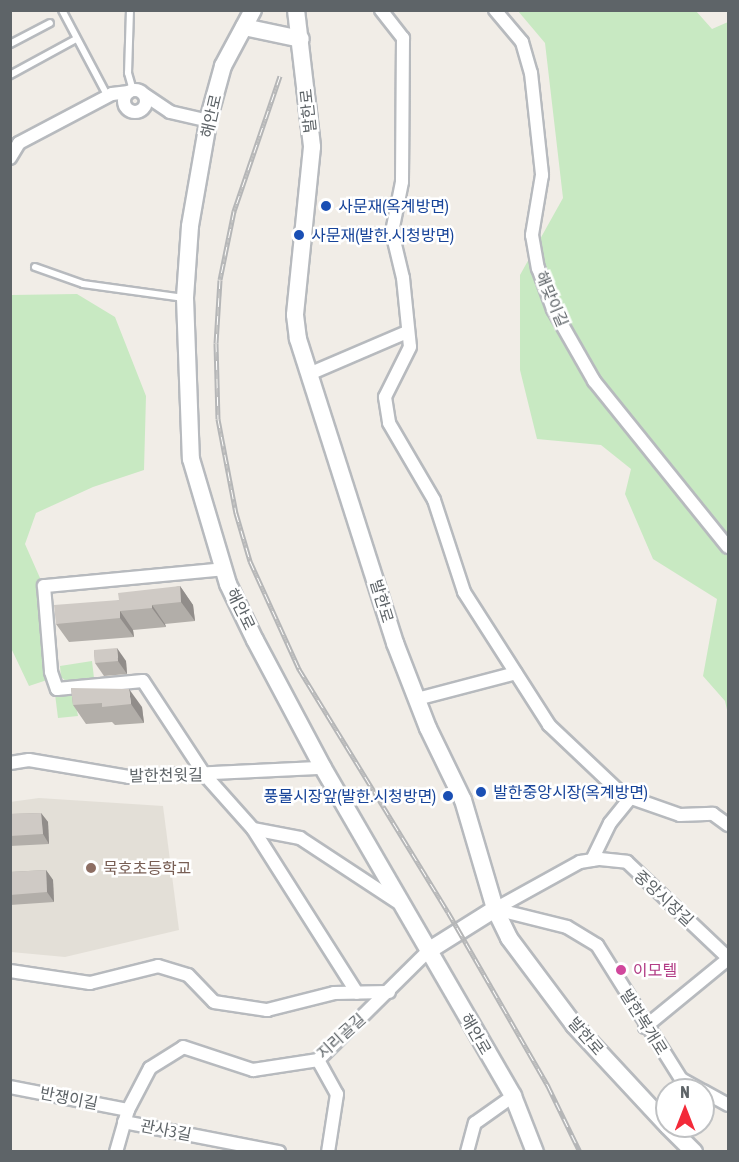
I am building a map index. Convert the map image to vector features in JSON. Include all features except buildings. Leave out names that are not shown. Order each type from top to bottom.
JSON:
[{"type":"street","name":"해안로","points":[[253,10],[223,66],[208,121],[190,226],[185,298],[191,459],[225,568],[246,621],[323,768],[513,1096],[536,1152]]},
{"type":"street","name":"발한로","points":[[296,10],[312,147],[295,315],[309,374],[395,643],[417,699],[463,800],[495,909],[509,938],[574,1024],[655,1111]]},
{"type":"street","points":[[381,10],[403,38],[402,182],[392,232],[403,278],[410,347],[385,397],[389,423],[434,500],[464,592],[549,725],[622,795],[680,815],[713,814],[729,825]]},
{"type":"street","name":"해맞이길","points":[[495,10],[522,42],[531,73],[542,175],[532,235],[538,268],[553,309],[594,381],[729,547]]},
{"type":"street","points":[[244,27],[301,39]]},
{"type":"street","points":[[133,110],[124,100],[135,92]]},
{"type":"street","points":[[133,110],[146,103],[135,92]]},
{"type":"street","points":[[10,158],[19,142],[108,97],[135,92],[170,112]]},
{"type":"street","points":[[108,97],[117,106],[133,110],[170,112],[208,121]]},
{"type":"street","points":[[309,374],[407,332]]},
{"type":"street","points":[[225,568],[44,586],[51,672],[57,689],[143,681],[204,774],[253,829],[357,993]]},
{"type":"street","points":[[417,699],[516,673]]},
{"type":"street","name":"발한천윗길","points":[[10,764],[48,762],[129,777],[323,768]]},
{"type":"street","points":[[592,860],[610,823],[630,798]]},
{"type":"street","points":[[253,829],[300,838],[365,877],[401,904]]},
{"type":"street","name":"중앙시장길","points":[[495,909],[580,862],[592,860],[627,862],[729,959]]},
{"type":"street","points":[[428,951],[495,909]]},
{"type":"street","name":"발한복개로","points":[[495,909],[567,927],[597,945],[645,1027],[680,1078]]},
{"type":"street","name":"지리골길","points":[[116,1152],[126,1116],[150,1068],[183,1047],[253,1070],[318,1060],[428,951]]},
{"type":"street","points":[[645,1027],[729,959]]},
{"type":"street","points":[[10,971],[90,983],[158,966],[188,975],[214,1002],[267,1010],[334,993],[389,992]]},
{"type":"street","points":[[318,1060],[337,1094],[328,1152]]},
{"type":"street","name":"반쟁이길","points":[[10,1087],[126,1116]]},
{"type":"street","points":[[467,1152],[475,1123],[513,1096]]},
{"type":"street","name":"발한복개로","points":[[715,1098],[729,1105]]},
{"type":"street","name":"관사3길","points":[[126,1116],[279,1152]]},
{"type":"street","name":"발한로","points":[[680,1138],[693,1152]]},
{"type":"lane","points":[[62,10],[108,97]]},
{"type":"lane","points":[[130,10],[128,73],[135,92]]},
{"type":"lane","points":[[10,44],[50,22]]},
{"type":"lane","points":[[10,75],[76,39]]},
{"type":"lane","points":[[35,267],[83,284],[128,293],[185,298]]},
{"type":"shaded area","name":"묵호초등학교","points":[[39,798],[163,806],[179,930],[65,957],[11,952],[10,802]]},
{"type":"green space","points":[[518,11],[696,11],[712,29],[728,22],[728,714],[725,701],[703,676],[717,599],[653,559],[625,494],[631,469],[601,445],[537,439],[520,370],[520,275],[563,198],[545,43]]},
{"type":"green space","points":[[77,294],[115,317],[146,396],[144,470],[93,487],[36,513],[25,544],[40,578],[56,677],[29,686],[11,648],[11,295]]},
{"type":"green space","points":[[92,661],[94,678],[66,681],[61,677],[60,666]]},
{"type":"green space","points":[[73,690],[78,716],[58,718],[55,694]]},
{"type":"railway","points":[[280,76],[234,211],[220,280],[216,343],[218,419],[236,513],[250,561],[299,669],[448,912],[548,1086],[580,1152]]},
{"type":"place","name":"사문재(옥계방면)","points":[[326,206]]},
{"type":"place","name":"사문재(발한.시청방면)","points":[[299,235]]},
{"type":"place","name":"발한중앙시장(옥계방면)","points":[[481,792]]},
{"type":"place","name":"풍물시장앞(발한.시청방면)","points":[[448,796]]},
{"type":"place","name":"묵호초등학교","points":[[91,868]]},
{"type":"place","name":"이모텔","points":[[621,970]]}]
